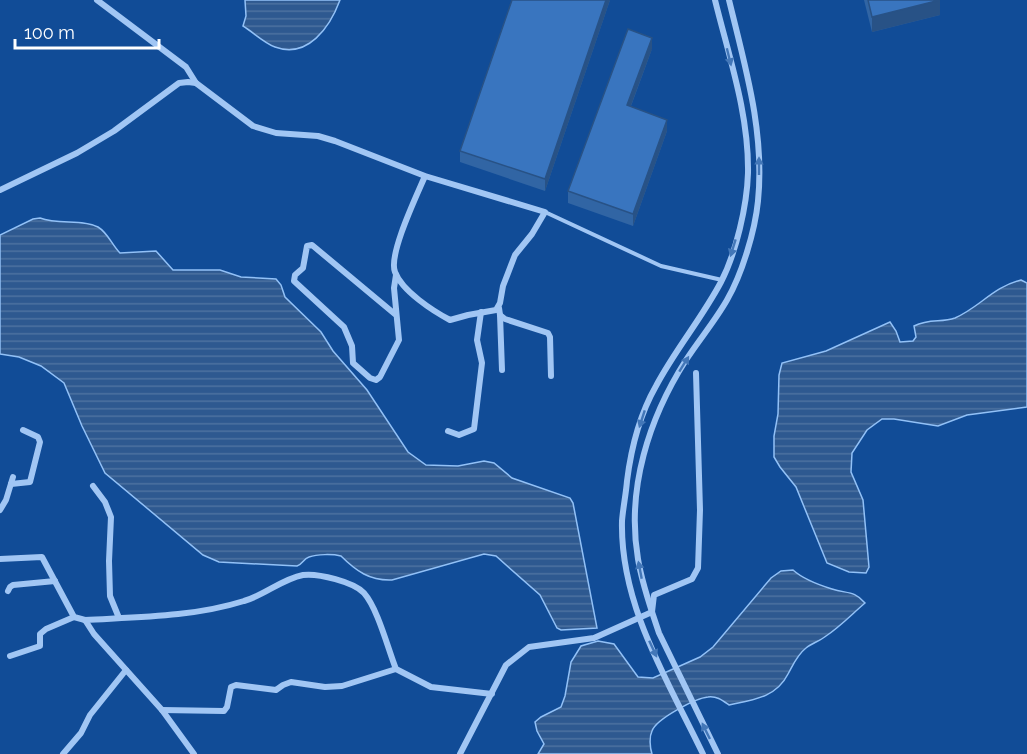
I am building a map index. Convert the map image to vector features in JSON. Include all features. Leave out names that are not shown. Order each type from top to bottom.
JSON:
[{"type":"street","points":[[97,0],[186,68],[196,83],[253,126],[276,133],[318,136],[335,141],[425,176],[545,212],[532,234],[515,255],[503,286],[499,311],[502,370]]},
{"type":"street","points":[[703,754],[639,618],[628,580],[622,521],[629,463],[655,386],[722,280],[735,246],[748,174],[745,125],[715,0]]},
{"type":"street","points":[[718,754],[659,633],[652,612],[637,556],[636,495],[640,467],[652,427],[666,393],[728,299],[741,268],[758,202],[759,165],[754,103],[729,0]]},
{"type":"street","points":[[0,190],[77,153],[114,131],[179,83],[196,83]]},
{"type":"street","points":[[396,315],[312,245],[308,246],[303,268],[295,275],[294,281],[344,327],[352,346],[353,363],[370,378],[376,380],[380,377],[399,340],[394,288],[396,249],[425,176]]},
{"type":"street","points":[[396,275],[432,310],[450,320],[482,312],[499,311]]},
{"type":"street","points":[[499,311],[505,320],[548,333],[551,376]]},
{"type":"street","points":[[448,431],[459,435],[474,429],[482,363],[477,340],[482,312]]},
{"type":"street","points":[[652,612],[654,595],[692,579],[698,568],[700,510],[696,373]]},
{"type":"street","points":[[0,510],[12,481],[30,482],[40,442],[38,437],[23,430]]},
{"type":"street","points":[[93,486],[105,502],[111,517],[110,596],[119,618]]},
{"type":"street","points":[[0,559],[42,557],[74,617]]},
{"type":"street","points":[[10,656],[36,648],[40,645],[40,634],[46,629],[74,617],[85,620],[185,615],[246,601],[304,575],[339,579],[363,592],[373,607],[396,669],[431,687],[492,694]]},
{"type":"street","points":[[8,591],[13,585],[55,581]]},
{"type":"street","points":[[460,754],[506,665],[529,647],[594,638],[652,612]]},
{"type":"street","points":[[85,620],[94,634],[162,710],[194,754]]},
{"type":"street","points":[[162,710],[224,711],[231,687],[236,685],[276,690],[283,684],[291,682],[342,687],[396,669]]},
{"type":"street","points":[[63,754],[81,733],[90,715],[126,670]]},
{"type":"lane","points":[[545,212],[661,266],[722,280]]},
{"type":"water","points":[[245,0],[340,0],[324,30],[316,38],[298,49],[287,50],[271,45],[243,26],[246,16]]},
{"type":"water","points":[[33,219],[78,222],[98,227],[105,232],[120,253],[156,251],[173,270],[220,270],[241,277],[276,279],[285,297],[321,332],[333,351],[367,390],[408,452],[426,465],[458,466],[484,461],[494,463],[512,478],[570,498],[573,503],[597,628],[561,630],[557,628],[540,595],[496,556],[484,554],[392,580],[384,580],[364,574],[338,555],[312,556],[297,566],[219,562],[203,555],[105,473],[64,383],[41,366],[19,357],[0,354],[0,235]]},
{"type":"water","points":[[1021,280],[1027,283],[1027,407],[967,415],[938,426],[882,419],[867,430],[852,453],[851,472],[863,500],[869,567],[866,573],[849,572],[827,563],[796,487],[774,457],[779,375],[782,363],[826,351],[890,322],[900,342],[913,341],[916,337],[914,326],[925,322],[955,318],[1002,287]]},
{"type":"water","points":[[793,570],[817,584],[854,594],[865,603],[842,624],[808,646],[777,688],[763,697],[729,705],[711,697],[686,705],[668,715],[655,726],[650,736],[652,754],[538,754],[544,744],[535,722],[561,707],[571,662],[581,646],[598,641],[614,644],[638,677],[653,678],[700,657],[713,647],[771,578],[781,571]]},
{"type":"building","points":[[512,0],[606,0],[545,179],[460,151]]},
{"type":"building","points":[[868,0],[940,0],[872,17]]},
{"type":"building","points":[[628,29],[652,38],[627,105],[667,120],[633,214],[568,191]]}]
